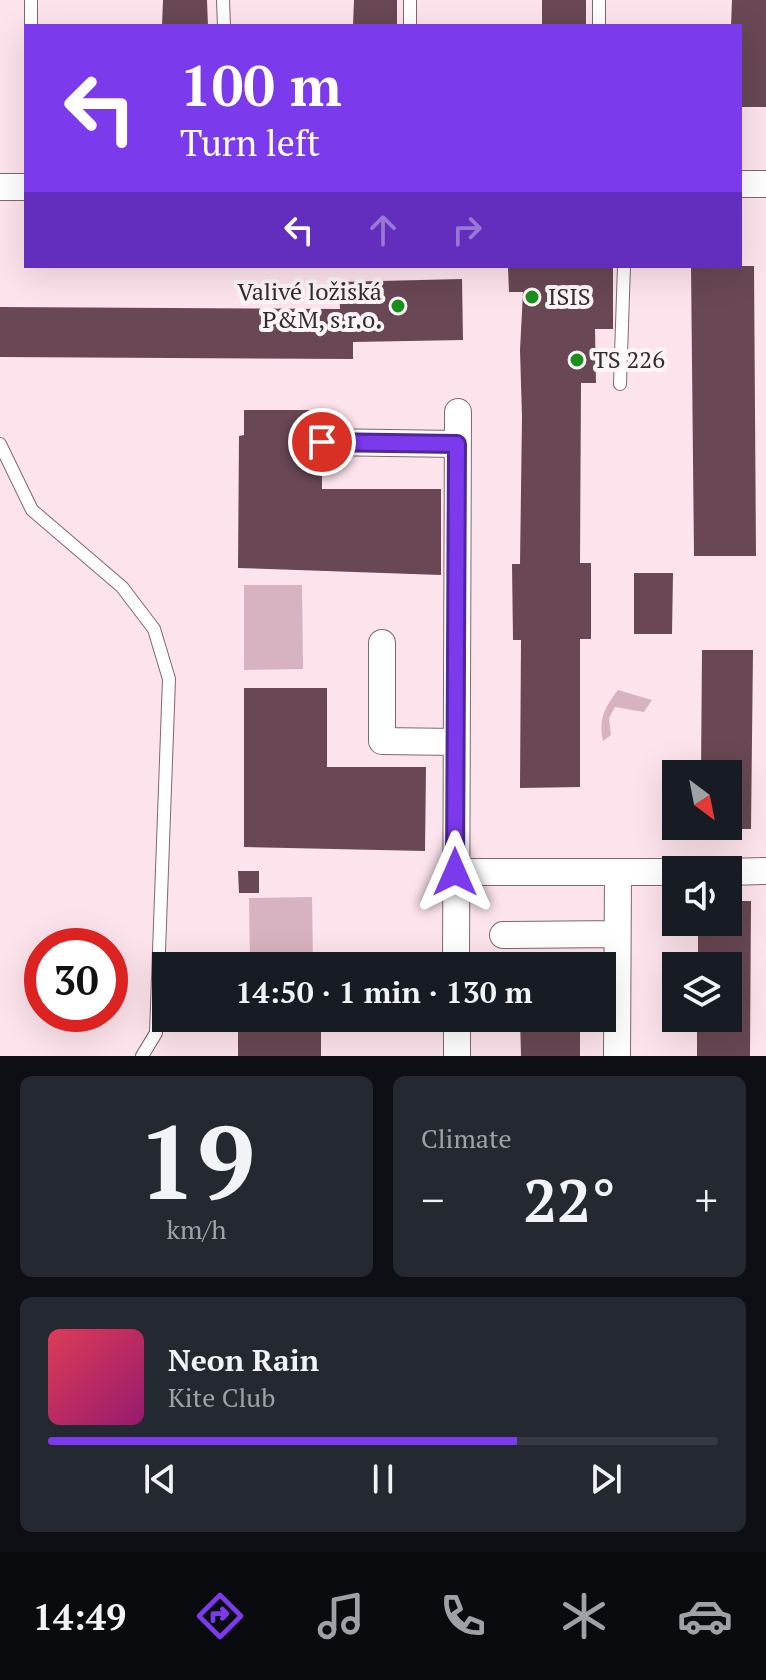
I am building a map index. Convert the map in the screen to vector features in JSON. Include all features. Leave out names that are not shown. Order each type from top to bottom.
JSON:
[{"type":"street","points":[[742,184],[766,184]]},
{"type":"street","points":[[0,187],[24,187]]},
{"type":"street","points":[[456,952],[458,412]]},
{"type":"street","points":[[322,442],[457,444]]},
{"type":"street","points":[[382,643],[382,741],[456,742]]},
{"type":"street","points":[[742,872],[766,871]]},
{"type":"street","points":[[455,872],[662,872]]},
{"type":"street","points":[[617,1056],[618,872]]},
{"type":"street","points":[[503,935],[617,934]]},
{"type":"street","points":[[457,1032],[457,1056]]},
{"type":"lane","points":[[31,0],[31,24]]},
{"type":"lane","points":[[223,0],[224,24]]},
{"type":"lane","points":[[410,0],[410,24]]},
{"type":"lane","points":[[599,0],[599,24]]},
{"type":"lane","points":[[620,384],[624,268]]},
{"type":"lane","points":[[0,444],[32,510],[122,587],[154,629],[169,679],[156,1033],[142,1056]]},
{"type":"shaded area","points":[[244,585],[302,585],[303,669],[244,670]]},
{"type":"shaded area","points":[[618,690],[652,700],[644,712],[615,707],[609,718],[611,735],[603,741],[601,726],[604,714]]},
{"type":"shaded area","points":[[312,897],[313,952],[250,952],[249,898]]},
{"type":"building","points":[[163,0],[207,0],[208,24],[162,24]]},
{"type":"building","points":[[354,0],[397,0],[397,24],[353,24]]},
{"type":"building","points":[[542,0],[586,0],[586,24],[542,24]]},
{"type":"building","points":[[732,0],[766,0],[766,107],[742,107],[742,24],[731,24]]},
{"type":"building","points":[[754,266],[756,556],[694,556],[691,268]]},
{"type":"building","points":[[508,268],[613,268],[613,329],[595,329],[596,383],[581,383],[580,563],[591,563],[591,639],[580,639],[580,787],[520,788],[521,640],[513,640],[512,564],[520,564],[523,292],[509,292]]},
{"type":"building","points":[[462,279],[463,340],[353,342],[353,359],[0,357],[0,307],[340,309],[339,282]]},
{"type":"building","points":[[244,410],[322,410],[322,426],[309,433],[306,443],[313,455],[322,458],[322,489],[441,489],[441,575],[238,568],[239,436],[244,435]]},
{"type":"building","points":[[634,573],[673,573],[672,634],[634,634]]},
{"type":"building","points":[[702,650],[753,650],[751,829],[742,829],[742,760],[701,760]]},
{"type":"building","points":[[244,688],[327,688],[327,767],[426,767],[425,851],[244,847]]},
{"type":"building","points":[[238,871],[259,871],[259,893],[239,893]]},
{"type":"building","points":[[742,901],[751,901],[750,1056],[697,1056],[697,1032],[742,1032],[742,952],[698,952],[698,936],[742,936]]},
{"type":"building","points":[[238,1032],[321,1032],[321,1056],[238,1056]]},
{"type":"building","points":[[520,1032],[580,1032],[580,1056],[521,1056]]},
{"type":"place","name":"ISIS","points":[[532,297]]},
{"type":"place","name":"Valivé ložiská P&M, s.r.o.","points":[[398,306]]},
{"type":"place","name":"TS 226","points":[[577,360]]},
{"type":"route","points":[[322,442],[457,444],[455,872]]}]
